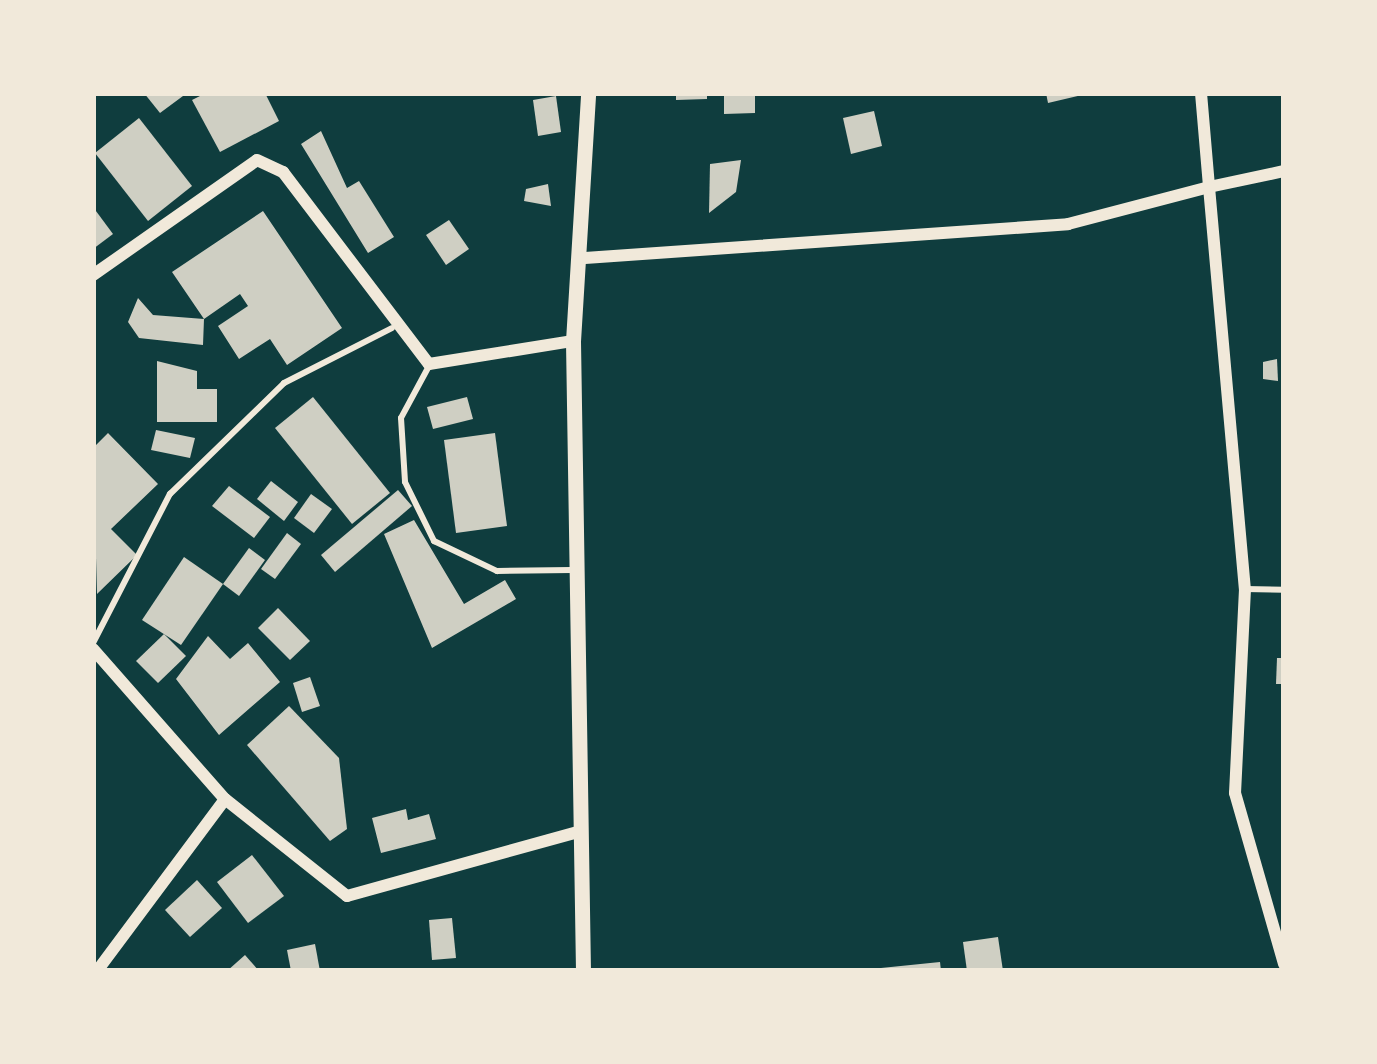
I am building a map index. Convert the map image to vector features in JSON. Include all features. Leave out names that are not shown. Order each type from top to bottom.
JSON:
[{"type":"street","points":[[583,971],[573,341],[585,258],[589,93]]},
{"type":"street","points":[[1202,93],[1245,590],[1235,794],[1281,966]]},
{"type":"street","points":[[93,275],[257,160],[283,172],[392,328],[429,364],[573,341]]},
{"type":"street","points":[[585,258],[1068,224],[1284,171]]},
{"type":"street","points":[[93,646],[225,799],[347,896],[578,832]]},
{"type":"street","points":[[98,971],[225,799]]},
{"type":"lane","points":[[93,646],[170,494],[284,382],[392,328]]},
{"type":"lane","points":[[429,364],[401,418],[405,482],[434,541],[497,571],[575,570]]},
{"type":"lane","points":[[1245,590],[1284,590]]},
{"type":"building","points":[[144,93],[181,93],[183,96],[160,113]]},
{"type":"building","points":[[206,93],[265,93],[279,121],[220,152],[192,100]]},
{"type":"building","points":[[676,93],[707,93],[707,99],[676,100]]},
{"type":"building","points":[[724,93],[755,93],[755,113],[724,114]]},
{"type":"building","points":[[1046,93],[1081,93],[1082,95],[1048,103]]},
{"type":"building","points":[[556,96],[561,132],[538,136],[533,100]]},
{"type":"building","points":[[874,111],[882,146],[851,154],[843,118]]},
{"type":"building","points":[[139,118],[192,186],[148,221],[95,153]]},
{"type":"building","points":[[321,131],[347,188],[359,181],[394,237],[368,253],[301,144]]},
{"type":"building","points":[[741,160],[736,192],[709,213],[710,164]]},
{"type":"building","points":[[548,184],[551,206],[524,201],[526,189]]},
{"type":"building","points":[[93,207],[113,234],[93,249]]},
{"type":"building","points":[[263,211],[342,328],[287,365],[270,339],[239,359],[218,326],[248,306],[240,294],[204,319],[172,272]]},
{"type":"building","points":[[449,220],[469,249],[446,265],[426,235]]},
{"type":"building","points":[[138,298],[153,315],[204,319],[203,345],[139,338],[128,322]]},
{"type":"building","points":[[1277,359],[1278,381],[1263,379],[1263,362]]},
{"type":"building","points":[[157,361],[197,371],[197,389],[217,389],[217,422],[157,422]]},
{"type":"building","points":[[313,397],[390,493],[352,524],[275,428]]},
{"type":"building","points":[[467,397],[473,419],[433,429],[427,407]]},
{"type":"building","points":[[156,430],[195,438],[190,458],[151,450]]},
{"type":"building","points":[[108,433],[158,484],[111,529],[137,555],[97,594],[93,448]]},
{"type":"building","points":[[495,433],[507,526],[456,533],[444,440]]},
{"type":"building","points":[[271,481],[298,502],[284,521],[257,499]]},
{"type":"building","points":[[229,486],[270,517],[254,538],[212,506]]},
{"type":"building","points":[[398,490],[412,506],[335,572],[321,555]]},
{"type":"building","points":[[311,494],[332,509],[314,533],[294,518]]},
{"type":"building","points":[[414,520],[464,604],[505,580],[516,599],[432,648],[384,534]]},
{"type":"building","points":[[287,533],[301,544],[275,579],[261,569]]},
{"type":"building","points":[[249,548],[265,560],[239,596],[223,584]]},
{"type":"building","points":[[184,557],[223,584],[181,645],[142,620]]},
{"type":"building","points":[[278,608],[310,641],[290,660],[258,628]]},
{"type":"building","points":[[164,634],[186,656],[158,683],[136,661]]},
{"type":"building","points":[[208,636],[230,659],[248,643],[280,682],[219,735],[176,679]]},
{"type":"building","points":[[1277,658],[1284,658],[1284,684],[1276,684]]},
{"type":"building","points":[[310,677],[320,706],[302,712],[293,683]]},
{"type":"building","points":[[289,706],[339,758],[347,829],[330,841],[247,745]]},
{"type":"building","points":[[406,809],[408,820],[429,814],[436,839],[381,853],[372,818]]},
{"type":"building","points":[[252,855],[284,896],[248,923],[217,882]]},
{"type":"building","points":[[197,880],[222,908],[190,937],[165,910]]},
{"type":"building","points":[[452,918],[456,958],[432,960],[429,920]]},
{"type":"building","points":[[998,937],[1003,971],[967,971],[963,942]]},
{"type":"building","points":[[315,944],[320,971],[291,971],[287,950]]},
{"type":"building","points":[[245,955],[259,971],[227,971]]},
{"type":"building","points":[[940,962],[941,971],[881,968]]}]
